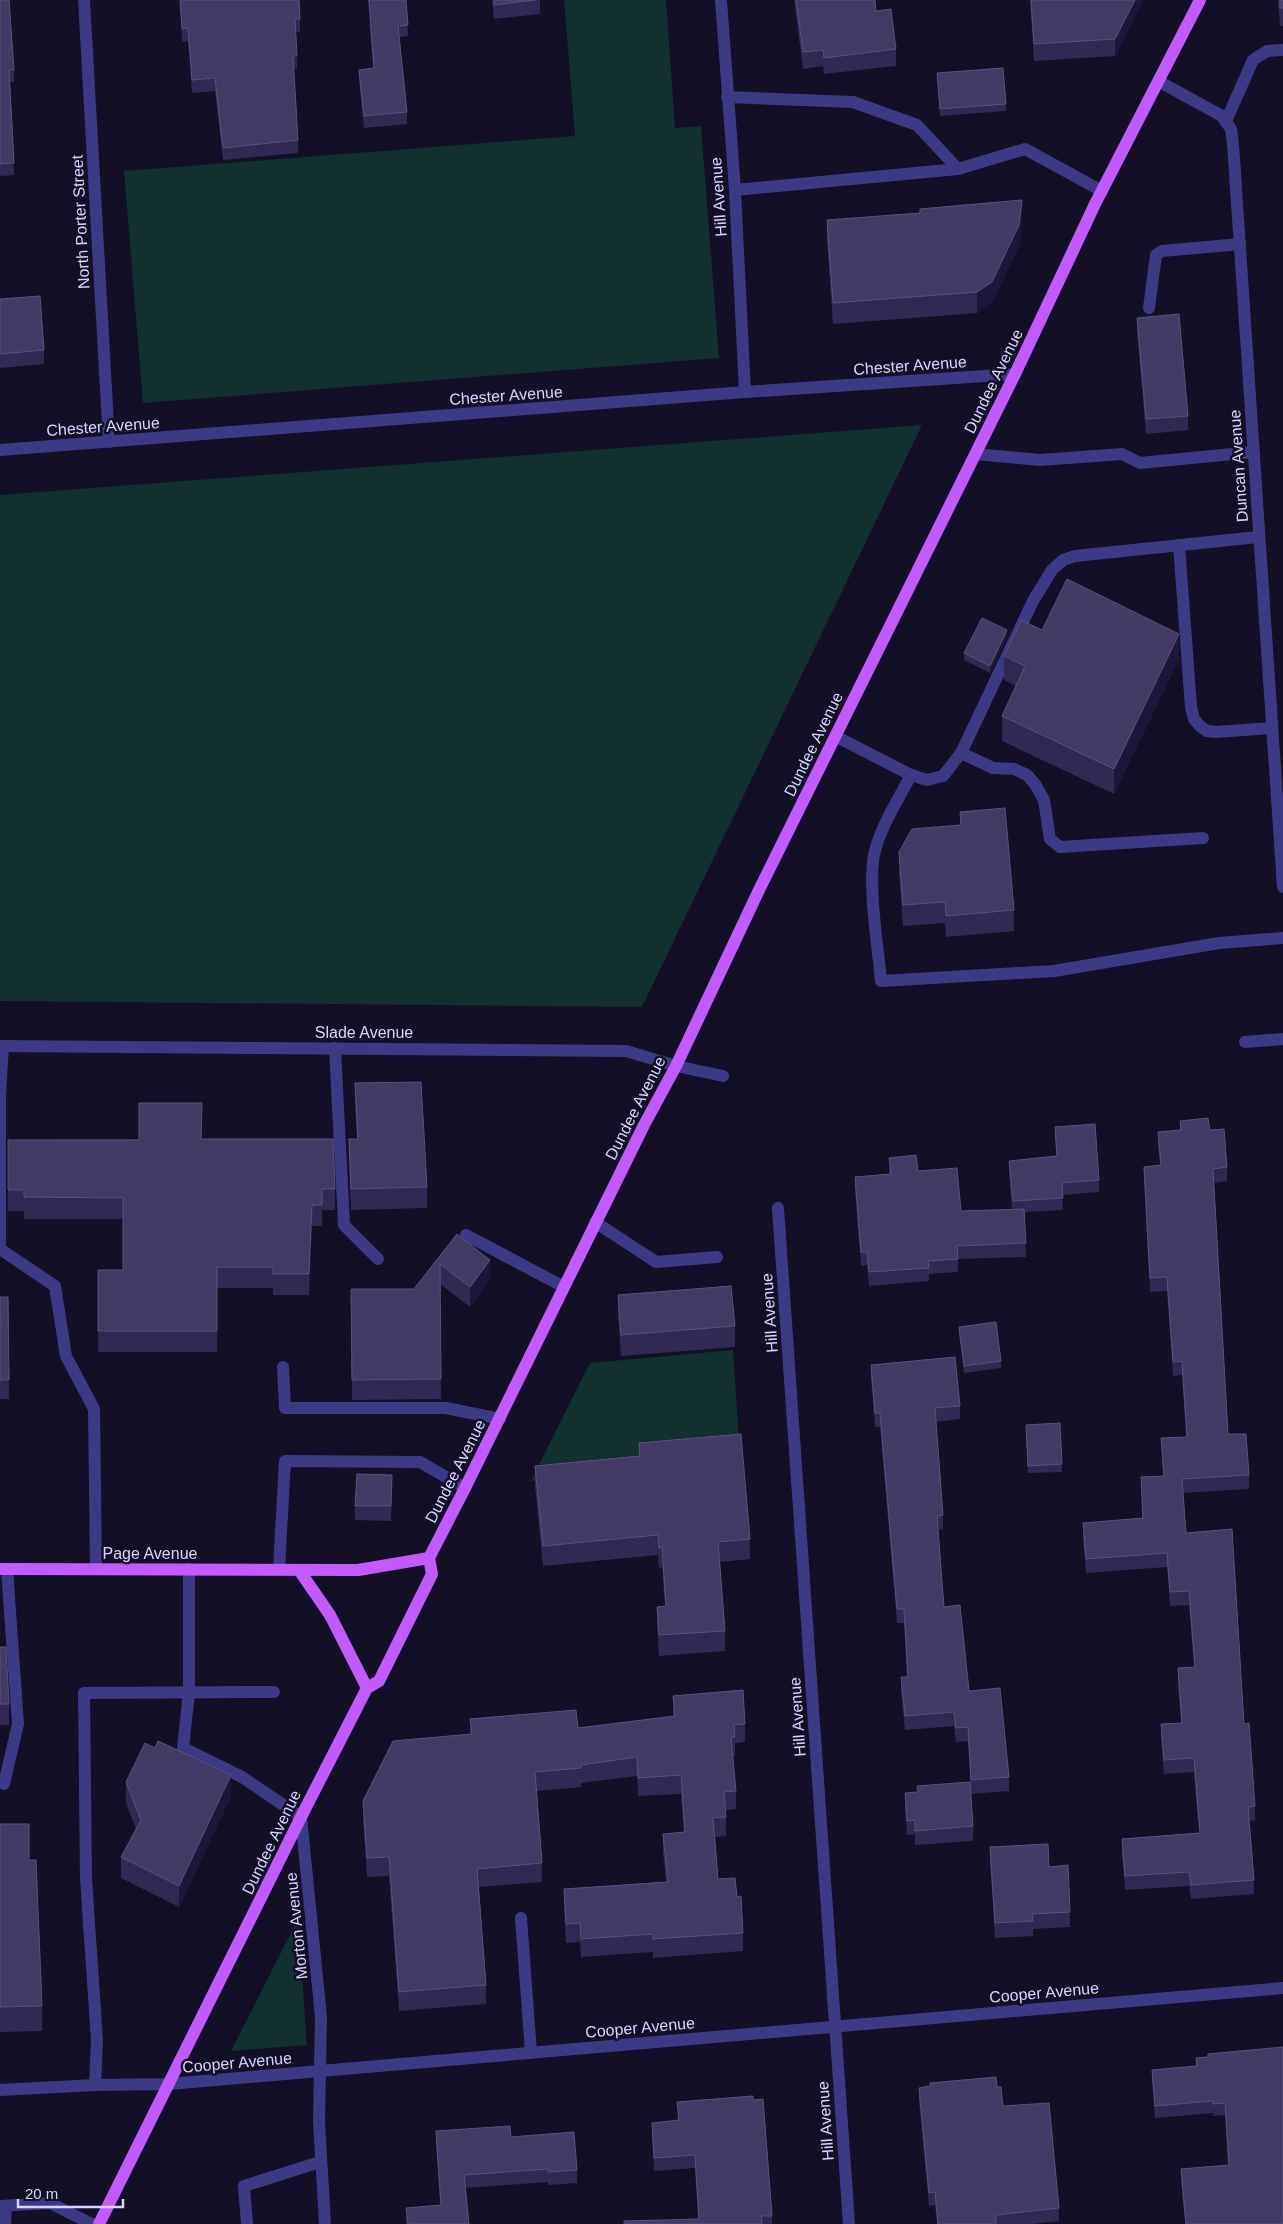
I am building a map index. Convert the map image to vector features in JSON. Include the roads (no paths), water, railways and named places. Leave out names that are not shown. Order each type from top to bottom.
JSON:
[{"type":"main road","name":"Dundee Avenue","points":[[99,2224],[367,1688],[379,1681],[432,1574],[429,1558],[466,1488],[596,1222],[676,1066],[705,1001],[976,454],[1102,191],[1160,82],[1200,0]]},
{"type":"main road","name":"Page Avenue","points":[[4,1568],[358,1570],[429,1558]]},
{"type":"main road","points":[[299,1570],[330,1615],[367,1688]]},
{"type":"street","name":"North Porter Street","points":[[84,0],[109,442]]},
{"type":"street","name":"Hill Avenue","points":[[721,0],[735,190],[746,392]]},
{"type":"street","points":[[1160,82],[1210,109],[1226,120],[1253,60],[1267,51],[1283,50]]},
{"type":"street","points":[[727,97],[853,102],[916,125],[958,169]]},
{"type":"street","name":"Duncan Avenue","points":[[1226,120],[1233,144],[1258,538],[1283,887]]},
{"type":"street","points":[[735,190],[958,169],[1025,149],[1102,191]]},
{"type":"street","points":[[1149,308],[1156,255],[1162,251],[1240,244]]},
{"type":"street","name":"Chester Avenue","points":[[0,450],[746,392],[1015,374]]},
{"type":"street","points":[[976,454],[1040,460],[1122,454],[1140,463],[1253,452]]},
{"type":"street","points":[[835,736],[911,775],[927,780],[942,776],[961,753],[1033,602],[1052,570],[1063,560],[1075,556],[1258,538]]},
{"type":"street","points":[[1179,545],[1189,688],[1194,719],[1207,731],[1272,728]]},
{"type":"street","points":[[961,753],[993,768],[1014,768],[1036,784],[1044,800],[1050,839],[1060,847],[1203,838]]},
{"type":"street","points":[[911,775],[879,838],[874,856],[873,882],[881,981],[1054,972],[1219,943],[1283,938]]},
{"type":"street","points":[[1245,1042],[1283,1039]]},
{"type":"street","points":[[2,1046],[0,1096],[0,1249],[55,1286],[66,1356],[94,1409],[96,1569]]},
{"type":"street","name":"Slade Avenue","points":[[2,1046],[626,1051],[676,1066],[724,1076]]},
{"type":"street","points":[[336,1048],[344,1225],[378,1259]]},
{"type":"street","name":"Hill Avenue","points":[[778,1208],[849,2224]]},
{"type":"street","points":[[596,1222],[656,1262],[717,1257]]},
{"type":"street","points":[[466,1235],[564,1287]]},
{"type":"street","points":[[283,1367],[285,1408],[446,1408],[500,1419]]},
{"type":"street","points":[[279,1569],[285,1461],[420,1462],[466,1488]]},
{"type":"street","points":[[4,1568],[18,1724],[4,1784]]},
{"type":"street","points":[[190,1569],[189,1692],[183,1748],[242,1776],[301,1817]]},
{"type":"street","points":[[95,2084],[97,2040],[86,1879],[84,1693],[274,1692]]},
{"type":"street","name":"Morton Avenue","points":[[301,1817],[321,2017],[319,2121],[324,2224]]},
{"type":"street","points":[[521,1918],[530,2053]]},
{"type":"street","name":"Cooper Avenue","points":[[0,2090],[95,2084],[169,2084],[1283,1988]]},
{"type":"street","points":[[247,2224],[244,2186],[320,2162]]},
{"type":"street","points":[[5,2224],[3,2206],[50,2203],[92,2224]]}]
